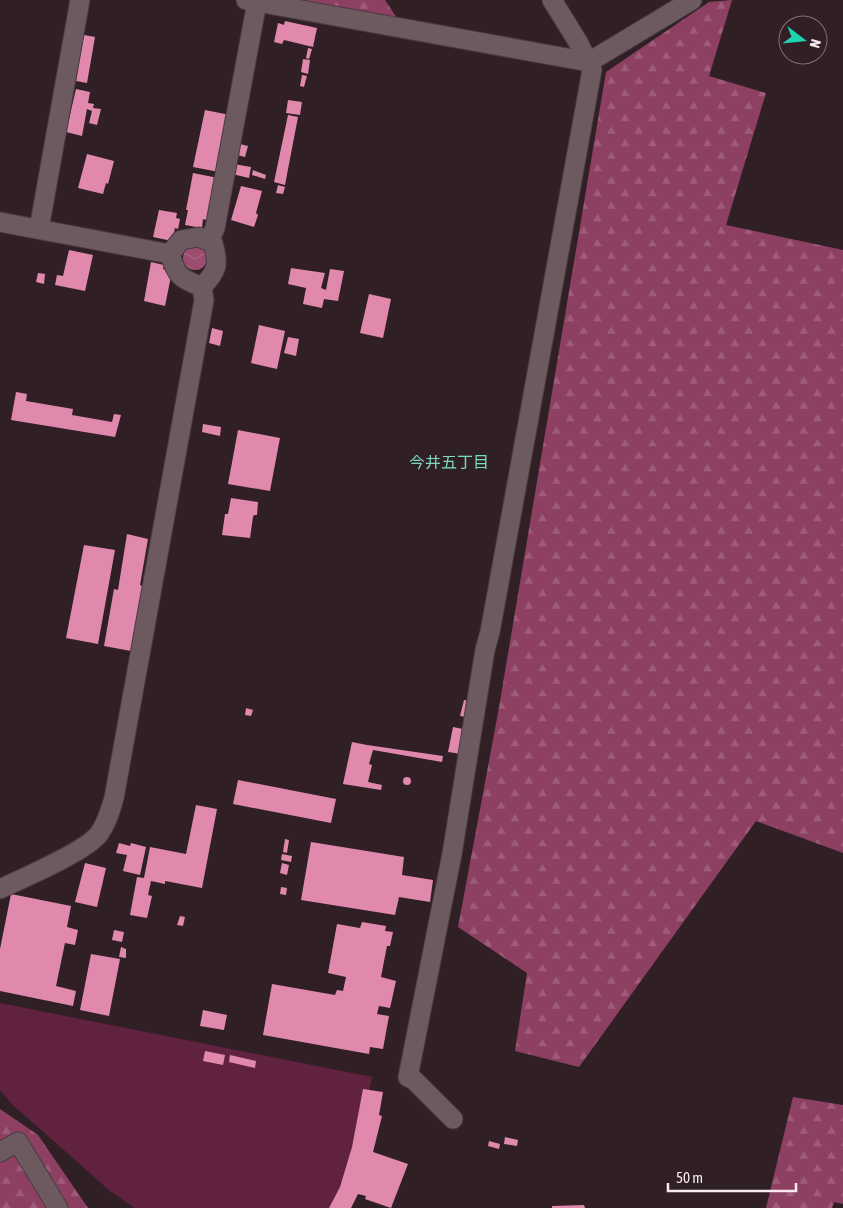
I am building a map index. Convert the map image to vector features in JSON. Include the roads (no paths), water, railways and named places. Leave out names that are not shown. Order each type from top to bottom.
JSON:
[{"type":"street","points":[[39,229],[80,0]]},
{"type":"street","points":[[453,1120],[414,1080],[408,1077],[452,854],[485,650],[490,632],[592,70],[552,0]]},
{"type":"street","points":[[209,241],[214,228],[251,1],[589,62],[692,0]]},
{"type":"street","points":[[0,222],[170,254]]},
{"type":"street","points":[[170,254],[181,240],[199,237],[213,243],[218,260],[212,276],[202,287]]},
{"type":"street","points":[[170,254],[175,272],[188,282],[202,287]]},
{"type":"street","points":[[0,889],[84,848],[98,836],[108,820],[114,798],[204,300],[202,287]]},
{"type":"street","points":[[0,1152],[18,1142],[58,1208]]},
{"type":"water","points":[[190,246],[200,246],[207,253],[207,263],[200,270],[190,270],[183,263],[183,253]]},
{"type":"district","name":"今井五丁目","points":[[449,462]]}]
